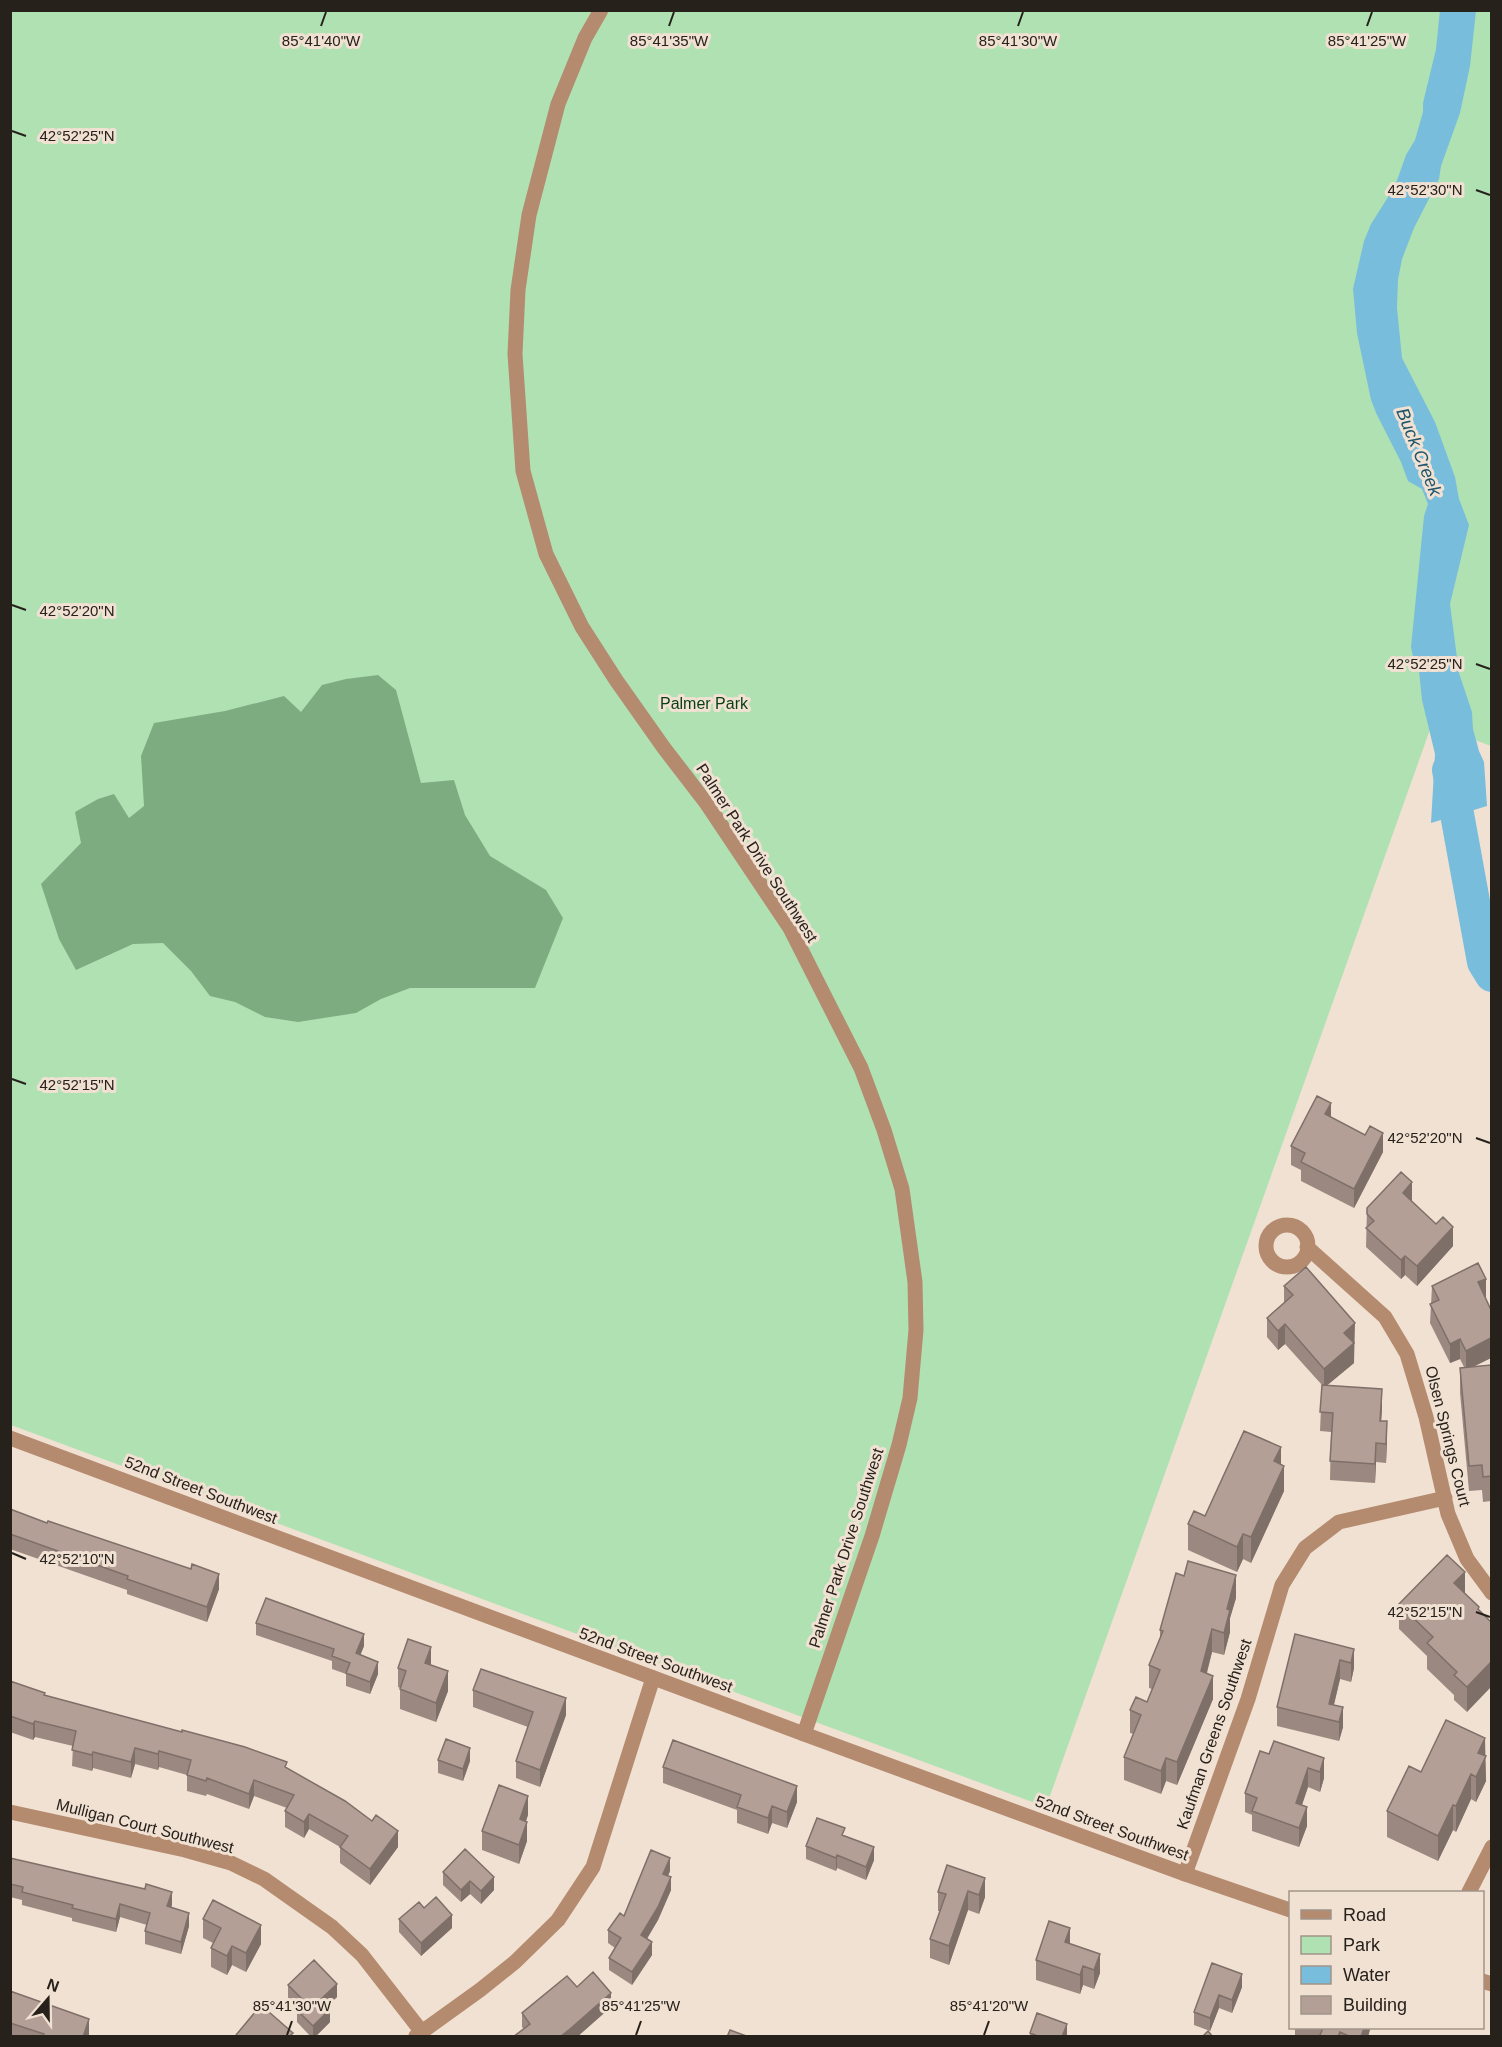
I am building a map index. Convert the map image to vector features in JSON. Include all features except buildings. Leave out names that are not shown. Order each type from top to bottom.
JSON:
[{"type":"street","name":"Palmer Park Drive Southwest","points":[[600,10],[585,38],[558,104],[529,215],[518,290],[515,354],[523,471],[546,554],[582,627],[657,738],[707,804],[789,928],[861,1068],[884,1130],[902,1189],[915,1282],[916,1330],[910,1398],[899,1445],[873,1536],[804,1734]]},
{"type":"street","name":"Olsen Springs Court","points":[[1307,1247],[1385,1317],[1407,1354],[1426,1417],[1448,1514],[1467,1559],[1491,1593]]},
{"type":"street","name":"52nd Street Southwest","points":[[10,1438],[804,1734],[1185,1874],[1289,1910]]},
{"type":"street","name":"Kaufman Greens Southwest","points":[[1185,1874],[1248,1699],[1282,1585],[1305,1548],[1339,1522],[1444,1498]]},
{"type":"street","points":[[419,2034],[515,1962],[558,1920],[593,1867],[653,1678]]},
{"type":"street","name":"Mulligan Court Southwest","points":[[10,1812],[184,1850],[231,1863],[264,1879],[315,1914],[363,1954],[419,2034]]},
{"type":"street","points":[[1470,1891],[1491,1847]]},
{"type":"green space","name":"Palmer Park","points":[[10,11],[1491,11],[1491,746],[1432,724],[1046,1807],[11,1425]]},
{"type":"green space","points":[[378,675],[396,690],[421,783],[454,780],[465,815],[490,856],[546,890],[563,918],[535,988],[410,988],[381,999],[356,1013],[298,1022],[265,1017],[235,1002],[210,996],[191,971],[163,943],[133,944],[76,970],[59,939],[41,884],[81,843],[75,812],[98,799],[114,794],[129,818],[144,806],[141,756],[154,723],[225,711],[284,696],[301,712],[322,685]]},
{"type":"water","points":[[1440,10],[1476,11],[1470,66],[1460,113],[1441,166],[1439,179],[1414,228],[1402,259],[1398,280],[1397,308],[1402,358],[1435,422],[1469,525],[1450,604],[1459,673],[1472,712],[1473,729],[1484,762],[1487,806],[1431,823],[1435,754],[1422,700],[1419,671],[1414,662],[1411,647],[1424,516],[1428,504],[1422,489],[1408,481],[1371,400],[1357,333],[1353,289],[1364,241],[1371,224],[1395,186],[1406,155],[1415,140],[1436,49]]},
{"type":"waterway","name":"Buck Creek","points":[[1449,770],[1484,962],[1492,975]]}]
